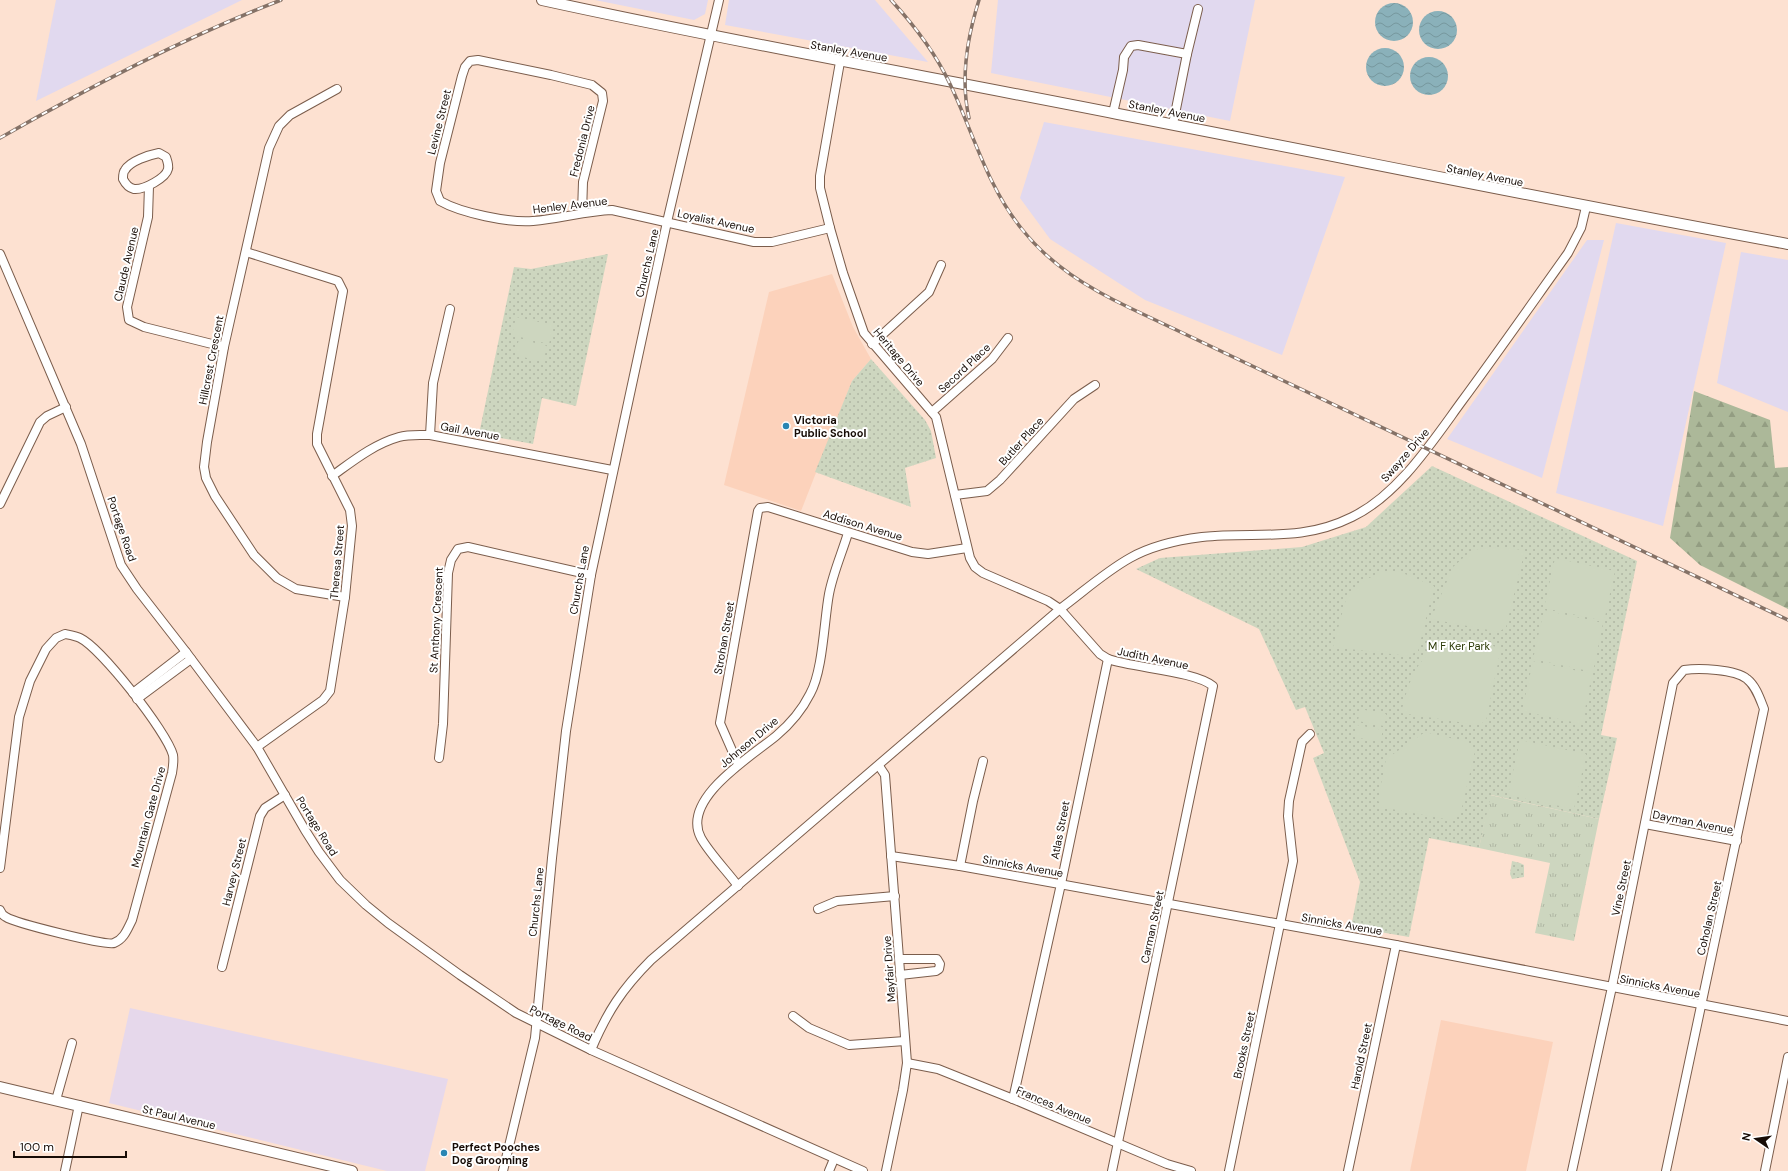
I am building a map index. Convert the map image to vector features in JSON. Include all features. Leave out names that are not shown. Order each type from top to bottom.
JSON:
[{"type":"main road","name":"Stanley Avenue","points":[[542,0],[840,62],[1173,124],[1586,207],[1788,244]]},
{"type":"main road","name":"St Paul Avenue","points":[[0,1087],[352,1171]]},
{"type":"street","name":"Churchs Lane","points":[[503,1171],[535,1038],[566,730],[591,575],[612,470],[718,0]]},
{"type":"street","points":[[1173,124],[1198,9]]},
{"type":"street","points":[[1113,113],[1123,70],[1124,57],[1131,46],[1138,44],[1187,54]]},
{"type":"street","name":"Levine Street","points":[[451,208],[440,202],[436,191],[440,163],[462,76],[465,67],[470,61],[478,60],[493,63]]},
{"type":"street","name":"Heritage Drive","points":[[840,62],[820,176],[820,188],[830,228],[857,316],[864,333],[872,344],[932,412],[938,423],[967,548],[975,567],[984,573],[1048,601],[1060,609]]},
{"type":"street","name":"Fredonia Drive","points":[[493,63],[592,85],[602,93],[603,101],[583,182],[582,213]]},
{"type":"street","name":"Hillcrest Crescent","points":[[337,89],[290,116],[279,126],[269,148],[224,347],[204,467],[206,478],[215,496],[254,555],[277,578],[296,589],[345,597]]},
{"type":"street","points":[[159,153],[166,157],[168,170],[164,176],[149,186],[135,189],[126,184],[123,179],[124,171],[128,166],[152,154],[159,153]]},
{"type":"street","name":"Claude Avenue","points":[[149,186],[148,217],[126,307],[129,320],[144,327],[224,347]]},
{"type":"street","name":"Swayze Drive","points":[[591,1050],[603,1021],[617,998],[651,960],[879,766],[1060,609],[1107,572],[1131,557],[1172,543],[1204,537],[1298,534],[1332,526],[1353,517],[1370,505],[1406,473],[1426,450],[1472,388],[1568,253],[1581,228],[1586,207]]},
{"type":"street","name":"Henley Avenue","points":[[451,208],[508,221],[532,221],[612,210],[667,222]]},
{"type":"street","name":"Loyalist Avenue","points":[[667,222],[754,242],[772,242],[830,228]]},
{"type":"street","name":"Theresa Street","points":[[246,252],[338,281],[343,291],[317,434],[317,444],[350,510],[352,526],[345,597],[330,691],[323,700],[257,747]]},
{"type":"street","name":"Portage Road","points":[[0,254],[81,444],[122,565],[137,589],[189,655],[257,747],[319,852],[340,880],[366,905],[460,975],[495,1000],[536,1024],[863,1171]]},
{"type":"street","points":[[872,344],[929,292],[941,265]]},
{"type":"street","points":[[430,435],[433,383],[450,309]]},
{"type":"street","name":"Secord Place","points":[[932,412],[992,359],[1008,338]]},
{"type":"street","name":"Butler Place","points":[[955,495],[987,491],[1000,480],[1074,399],[1095,385]]},
{"type":"street","points":[[0,504],[40,422],[46,416],[66,407]]},
{"type":"street","name":"Gail Avenue","points":[[332,476],[366,452],[400,437],[430,435],[612,470]]},
{"type":"street","name":"Addison Avenue","points":[[758,513],[760,508],[768,507],[848,533],[920,553],[928,554],[967,548]]},
{"type":"street","name":"Strohan Street","points":[[738,764],[720,723],[758,513]]},
{"type":"street","name":"Johnson Drive","points":[[738,886],[701,838],[698,826],[700,811],[706,797],[738,764],[777,736],[797,714],[811,693],[818,670],[830,592],[848,533]]},
{"type":"street","name":"St Anthony Crescent","points":[[439,758],[443,724],[448,573],[450,560],[458,549],[468,548],[591,575]]},
{"type":"street","name":"Judith Avenue","points":[[1060,609],[1100,654],[1108,659],[1188,676],[1207,681],[1213,686]]},
{"type":"street","name":"Mountain Gate Drive","points":[[0,868],[19,717],[30,682],[46,649],[56,638],[65,634],[80,638],[104,658],[135,696],[167,741],[173,755],[173,764],[132,920],[124,938],[112,944],[97,942],[22,923],[6,917],[0,910]]},
{"type":"street","points":[[135,696],[189,655]]},
{"type":"street","name":"Atlas Street","points":[[1013,1099],[1061,884],[1108,659]]},
{"type":"street","name":"Vine Street","points":[[1572,1171],[1612,987],[1673,683],[1684,670],[1696,668],[1724,671],[1741,677]]},
{"type":"street","name":"Coholan Street","points":[[1666,1171],[1700,1004],[1737,841],[1764,709],[1757,693],[1747,679],[1741,677]]},
{"type":"street","name":"Carman Street","points":[[1112,1171],[1213,686]]},
{"type":"street","name":"Brooks Street","points":[[1229,1171],[1293,861],[1288,816],[1289,801],[1302,742],[1310,734]]},
{"type":"street","points":[[960,866],[973,800],[983,761]]},
{"type":"street","name":"Mayfair Drive","points":[[879,766],[885,775],[907,1063],[903,1090],[886,1171]]},
{"type":"street","name":"Harvey Street","points":[[222,967],[260,816],[265,808],[285,795]]},
{"type":"street","name":"Dayman Avenue","points":[[1645,824],[1737,841]]},
{"type":"street","name":"Sinnicks Avenue","points":[[891,856],[960,866],[1396,945],[1788,1021]]},
{"type":"street","points":[[818,909],[837,901],[895,896]]},
{"type":"street","name":"Harold Street","points":[[1348,1171],[1396,945]]},
{"type":"street","points":[[900,959],[932,958],[937,960],[940,964],[939,969],[936,971],[900,975]]},
{"type":"street","points":[[794,1016],[809,1028],[849,1045],[905,1041]]},
{"type":"street","points":[[56,1100],[72,1043]]},
{"type":"street","points":[[1765,1171],[1788,1057]]},
{"type":"street","name":"Frances Avenue","points":[[907,1063],[938,1070],[1013,1099],[1168,1164],[1191,1171]]},
{"type":"street","points":[[65,1171],[79,1105]]},
{"type":"street","points":[[829,1171],[834,1159]]},
{"type":"shaded area","points":[[56,0],[242,0],[36,101]]},
{"type":"shaded area","points":[[595,0],[708,0],[705,14],[694,20]]},
{"type":"shaded area","points":[[729,0],[875,0],[928,62],[725,25]]},
{"type":"shaded area","points":[[998,0],[1255,0],[1230,121],[991,73]]},
{"type":"shaded area","points":[[1044,122],[1345,177],[1282,355],[1145,300],[1050,239],[1020,198]]},
{"type":"shaded area","points":[[1616,223],[1726,243],[1663,526],[1556,493]]},
{"type":"shaded area","points":[[1587,240],[1604,240],[1542,478],[1447,439]]},
{"type":"shaded area","points":[[1741,252],[1788,260],[1788,412],[1717,383]]},
{"type":"shaded area","name":"Victoria Public School","points":[[832,274],[853,327],[871,359],[852,381],[801,511],[724,485],[769,292]]},
{"type":"shaded area","points":[[130,1008],[448,1079],[425,1171],[387,1171],[109,1103]]},
{"type":"shaded area","points":[[1441,1020],[1553,1042],[1526,1171],[1410,1171]]},
{"type":"green space","points":[[608,254],[576,406],[542,398],[533,444],[479,434],[514,267],[531,269]]},
{"type":"green space","points":[[516,317],[553,325],[549,344],[512,335]]},
{"type":"green space","points":[[519,339],[547,346],[543,362],[515,355]]},
{"type":"green space","points":[[871,359],[925,420],[931,431],[936,458],[905,468],[911,507],[815,472],[852,381]]},
{"type":"green space","points":[[1694,391],[1770,420],[1775,468],[1788,467],[1788,609],[1700,565],[1670,538]]},
{"type":"green space","name":"M F Ker Park","points":[[1432,466],[1637,561],[1601,735],[1617,738],[1599,819],[1491,795],[1479,848],[1429,838],[1409,937],[1351,927],[1360,882],[1313,758],[1324,753],[1305,707],[1296,710],[1259,629],[1136,569],[1160,558],[1302,547],[1366,527]]},
{"type":"green space","points":[[1493,547],[1525,550],[1506,627],[1499,632],[1431,619],[1453,567],[1472,550]]},
{"type":"green space","points":[[1555,558],[1615,571],[1604,621],[1544,608]]},
{"type":"green space","points":[[1381,571],[1400,572],[1434,586],[1418,651],[1408,656],[1333,647],[1346,599],[1358,585]]},
{"type":"green space","points":[[1544,610],[1603,623],[1593,672],[1533,659]]},
{"type":"green space","points":[[1472,641],[1501,648],[1486,721],[1478,725],[1401,713],[1410,682],[1419,664],[1426,656],[1434,649],[1447,643]]},
{"type":"green space","points":[[1533,661],[1592,674],[1582,724],[1522,711]]},
{"type":"green space","points":[[1360,709],[1386,714],[1384,726],[1358,721]]},
{"type":"green space","points":[[1357,725],[1383,730],[1380,742],[1354,737]]},
{"type":"green space","points":[[1425,732],[1467,742],[1475,751],[1460,816],[1450,820],[1381,807],[1378,800],[1386,759]]},
{"type":"green space","points":[[1520,740],[1586,754],[1574,809],[1508,795]]},
{"type":"green space","points":[[1490,795],[1599,819],[1574,941],[1535,933],[1550,863],[1479,848]]},
{"type":"green space","points":[[1512,861],[1524,865],[1524,877],[1512,879],[1510,874]]},
{"type":"water","points":[[1390,3],[1398,3],[1408,8],[1412,15],[1412,29],[1408,36],[1398,41],[1390,41],[1380,36],[1378,33],[1375,26],[1375,18],[1380,8],[1383,6]]},
{"type":"water","points":[[1434,11],[1442,11],[1452,16],[1456,23],[1456,37],[1452,44],[1442,49],[1434,49],[1424,44],[1422,41],[1419,34],[1419,26],[1424,16],[1427,14]]},
{"type":"water","points":[[1381,48],[1389,48],[1399,53],[1403,60],[1403,74],[1399,81],[1389,86],[1381,86],[1371,81],[1369,78],[1366,71],[1366,63],[1371,53],[1374,51]]},
{"type":"water","points":[[1425,57],[1433,57],[1443,62],[1447,69],[1447,83],[1443,90],[1433,95],[1425,95],[1415,90],[1413,87],[1410,80],[1410,72],[1415,62],[1418,60]]},
{"type":"railway","points":[[0,138],[138,64],[209,30],[281,0]]},
{"type":"railway","points":[[891,0],[924,39],[938,61],[958,102],[981,158],[1009,212],[1032,241],[1044,253],[1085,284],[1130,308],[1788,620]]},
{"type":"railway","points":[[969,118],[965,88],[966,58],[971,29],[979,0]]},
{"type":"place","name":"Victoria Public School","points":[[786,426]]},
{"type":"place","name":"Perfect Pooches Dog Grooming","points":[[444,1153]]}]
